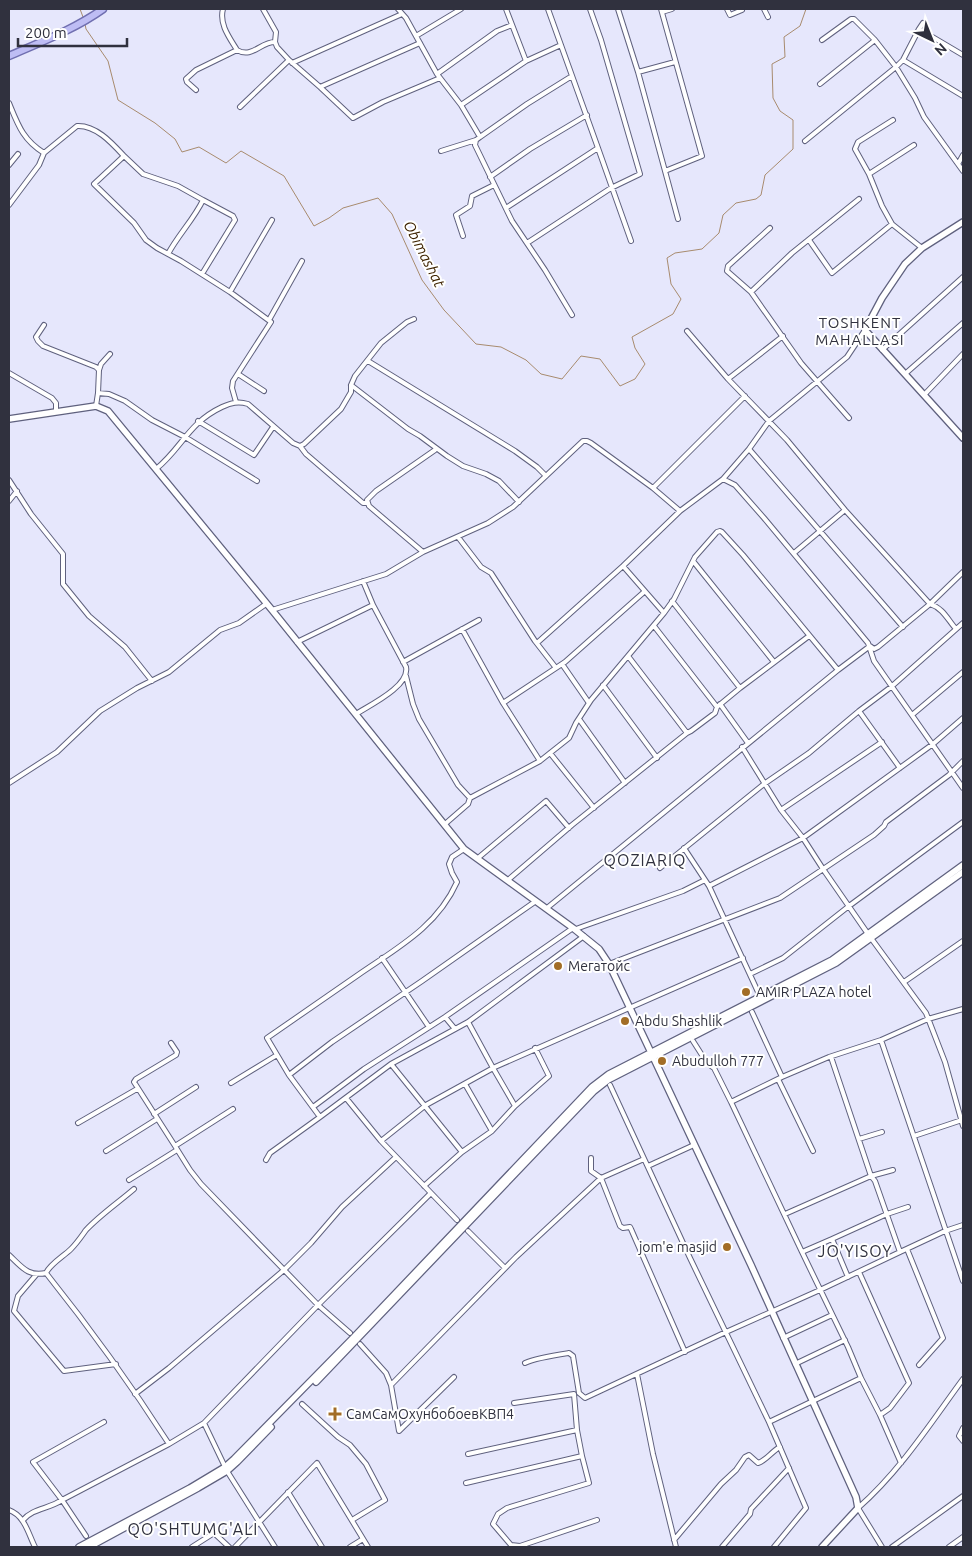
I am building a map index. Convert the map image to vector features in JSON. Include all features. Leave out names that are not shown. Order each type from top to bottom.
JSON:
[{"type":"main road","points":[[9,56],[71,28],[103,9]]},
{"type":"main road","points":[[963,222],[922,248],[905,264],[882,298],[865,330],[963,438]]},
{"type":"main road","points":[[9,419],[96,406],[108,411],[272,610],[464,849],[575,928],[599,949],[609,964],[652,1054],[856,1497],[858,1508],[822,1547]]},
{"type":"main road","points":[[870,936],[963,865]]},
{"type":"main road","points":[[89,1547],[198,1488],[226,1469],[592,1087],[608,1074],[652,1054],[832,960],[963,872]]},
{"type":"main road","points":[[79,1547],[226,1469]]},
{"type":"street","points":[[223,9],[223,25],[237,50],[249,53],[268,42],[275,42]]},
{"type":"street","points":[[263,9],[276,32],[275,42],[277,47],[353,118],[438,76],[498,31],[512,25]]},
{"type":"street","points":[[398,9],[406,18],[438,76],[461,105],[478,139]]},
{"type":"street","points":[[416,36],[460,9]]},
{"type":"street","points":[[506,9],[526,61]]},
{"type":"street","points":[[548,9],[631,241]]},
{"type":"street","points":[[527,243],[612,188],[640,174],[601,40],[590,9]]},
{"type":"street","points":[[618,9],[638,72],[678,219]]},
{"type":"street","points":[[664,171],[702,156],[661,10],[672,9]]},
{"type":"street","points":[[727,9],[730,15],[742,10]]},
{"type":"street","points":[[764,9],[768,17]]},
{"type":"street","points":[[240,107],[291,62],[402,14]]},
{"type":"street","points":[[822,40],[851,19],[854,19],[896,67],[924,117],[963,171]]},
{"type":"street","points":[[805,141],[903,60],[923,23]]},
{"type":"street","points":[[919,29],[963,55]]},
{"type":"street","points":[[820,84],[874,40]]},
{"type":"street","points":[[320,87],[420,43]]},
{"type":"street","points":[[461,105],[526,61],[561,45]]},
{"type":"street","points":[[196,90],[186,79],[196,70],[237,50]]},
{"type":"street","points":[[903,60],[963,96]]},
{"type":"street","points":[[638,72],[675,62]]},
{"type":"street","points":[[441,151],[478,139],[572,76]]},
{"type":"street","points":[[9,102],[22,133],[34,147],[44,153]]},
{"type":"street","points":[[490,177],[530,149],[587,115]]},
{"type":"street","points":[[894,120],[858,142],[855,149],[892,224],[922,248]]},
{"type":"street","points":[[9,205],[39,165],[44,153],[77,126],[84,125],[104,136],[143,174],[178,186],[233,216],[235,220],[202,274]]},
{"type":"street","points":[[478,139],[475,145],[512,221],[572,315]]},
{"type":"street","points":[[869,174],[914,145]]},
{"type":"street","points":[[506,208],[598,148]]},
{"type":"street","points":[[9,165],[18,154]]},
{"type":"street","points":[[958,164],[963,154]]},
{"type":"street","points":[[124,156],[94,184],[134,223],[146,240],[230,292],[269,320]]},
{"type":"street","points":[[463,236],[456,215],[470,206],[472,196],[494,185]]},
{"type":"street","points":[[751,292],[792,253],[859,199]]},
{"type":"street","points":[[168,254],[203,200]]},
{"type":"street","points":[[230,292],[272,220]]},
{"type":"street","points":[[809,240],[832,273],[892,224]]},
{"type":"street","points":[[770,228],[727,268],[751,292],[801,363],[850,418]]},
{"type":"street","points":[[236,402],[232,388],[234,381],[271,324],[269,320],[302,261]]},
{"type":"street","points":[[882,350],[963,277]]},
{"type":"street","points":[[300,446],[341,409],[351,392],[351,385],[358,372],[381,343],[407,322],[414,319]]},
{"type":"street","points":[[905,374],[963,323]]},
{"type":"street","points":[[44,325],[36,337],[43,346],[82,361],[99,370]]},
{"type":"street","points":[[537,643],[680,511],[723,478],[749,449],[769,421],[847,357],[865,330]]},
{"type":"street","points":[[687,331],[728,379],[769,421],[845,510],[930,604],[942,610],[956,629]]},
{"type":"street","points":[[728,379],[783,336]]},
{"type":"street","points":[[96,406],[99,370],[101,364],[110,354]]},
{"type":"street","points":[[924,395],[963,354]]},
{"type":"street","points":[[368,361],[515,451],[546,476]]},
{"type":"street","points":[[9,373],[52,398],[56,403],[56,412]]},
{"type":"street","points":[[238,374],[264,391]]},
{"type":"street","points":[[351,385],[447,456],[463,466],[499,481],[518,502]]},
{"type":"street","points":[[98,393],[109,394],[125,401],[152,420],[185,437],[257,481]]},
{"type":"street","points":[[653,488],[746,396]]},
{"type":"street","points":[[156,469],[198,421],[216,410],[236,402],[248,404],[300,446],[306,454],[363,503],[367,503],[423,552]]},
{"type":"street","points":[[198,421],[254,455],[274,426]]},
{"type":"street","points":[[272,610],[386,574],[423,552],[499,517],[518,502],[583,441],[588,440],[653,488],[680,511]]},
{"type":"street","points":[[749,449],[903,627]]},
{"type":"street","points":[[367,503],[367,500],[376,491],[436,450]]},
{"type":"street","points":[[723,478],[735,485],[874,649],[930,604],[963,572]]},
{"type":"street","points":[[9,480],[31,514],[63,554],[63,584],[89,616],[125,647],[152,682]]},
{"type":"street","points":[[9,501],[17,491]]},
{"type":"street","points":[[794,553],[845,510]]},
{"type":"street","points":[[445,824],[468,804],[470,798],[540,761],[568,738],[589,703],[664,613],[693,561],[717,532],[722,532],[838,670]]},
{"type":"street","points":[[458,536],[481,567],[491,574],[556,668]]},
{"type":"street","points":[[693,561],[774,662]]},
{"type":"street","points":[[622,566],[664,613]]},
{"type":"street","points":[[363,582],[406,667],[406,676],[419,719],[458,785],[470,798]]},
{"type":"street","points":[[502,703],[562,664],[644,592]]},
{"type":"street","points":[[672,601],[740,688]]},
{"type":"street","points":[[9,783],[57,752],[100,711],[137,688],[169,672],[220,630],[239,623],[266,604]]},
{"type":"street","points":[[297,642],[373,605]]},
{"type":"street","points":[[403,662],[479,620]]},
{"type":"street","points":[[660,868],[764,784],[809,754],[963,623]]},
{"type":"street","points":[[654,626],[748,743]]},
{"type":"street","points":[[462,629],[502,703],[540,761]]},
{"type":"street","points":[[508,880],[569,828],[687,733],[715,713],[719,706],[740,688],[809,636]]},
{"type":"street","points":[[547,908],[742,747],[870,646]]},
{"type":"street","points":[[870,646],[874,661],[963,788]]},
{"type":"street","points":[[628,656],[687,733]]},
{"type":"street","points":[[562,664],[589,703]]},
{"type":"street","points":[[912,715],[963,672]]},
{"type":"street","points":[[356,714],[392,692],[406,676]]},
{"type":"street","points":[[603,685],[657,758]]},
{"type":"street","points":[[860,711],[900,768]]},
{"type":"street","points":[[709,886],[803,838],[933,744],[963,718]]},
{"type":"street","points":[[579,719],[625,783]]},
{"type":"street","points":[[781,810],[882,742]]},
{"type":"street","points":[[742,747],[781,810],[803,838],[870,936],[926,1012],[945,1062],[963,1126]]},
{"type":"street","points":[[550,753],[594,808]]},
{"type":"street","points":[[609,964],[780,898],[874,835],[886,822],[952,772],[963,761]]},
{"type":"street","points":[[478,858],[546,800],[569,828]]},
{"type":"street","points":[[750,974],[783,958],[849,906],[963,822]]},
{"type":"street","points":[[684,848],[709,886],[758,992]]},
{"type":"street","points":[[320,1117],[289,1075],[267,1038],[413,938],[431,922],[458,882],[449,864],[452,858],[464,849]]},
{"type":"street","points":[[312,1107],[364,1069],[445,1017],[575,928],[683,891],[705,880]]},
{"type":"street","points":[[289,1075],[332,1042],[536,900]]},
{"type":"street","points":[[266,1160],[270,1154],[391,1064],[468,1022],[584,936]]},
{"type":"street","points":[[904,982],[963,942]]},
{"type":"street","points":[[382,958],[429,1027]]},
{"type":"street","points":[[380,1140],[426,1105],[492,1068],[743,958]]},
{"type":"street","points":[[731,1102],[780,1078],[831,1057],[881,1040],[928,1019],[963,1009]]},
{"type":"street","points":[[752,1012],[813,1151]]},
{"type":"street","points":[[445,1017],[455,1029]]},
{"type":"street","points":[[468,1022],[492,1068],[515,1106]]},
{"type":"street","points":[[881,1040],[963,1281]]},
{"type":"street","points":[[693,1041],[707,1063],[714,1068],[731,1102],[902,1463]]},
{"type":"street","points":[[171,1043],[177,1052],[176,1055],[136,1079],[134,1082],[137,1089],[201,1184],[318,1305],[350,1333]]},
{"type":"street","points":[[424,1186],[462,1152],[492,1131],[515,1106],[549,1076],[535,1048]]},
{"type":"street","points":[[231,1083],[277,1055]]},
{"type":"street","points":[[831,1057],[871,1176],[900,1252]]},
{"type":"street","points":[[391,1064],[462,1152]]},
{"type":"street","points":[[466,1084],[492,1131]]},
{"type":"street","points":[[610,1085],[770,1422],[806,1508],[774,1547]]},
{"type":"street","points":[[154,1114],[196,1088]]},
{"type":"street","points":[[78,1123],[137,1089]]},
{"type":"street","points":[[346,1098],[380,1140],[457,1220]]},
{"type":"street","points":[[129,1180],[233,1109]]},
{"type":"street","points":[[106,1151],[157,1119]]},
{"type":"street","points":[[914,1136],[962,1120]]},
{"type":"street","points":[[859,1139],[882,1132]]},
{"type":"street","points":[[648,1166],[694,1145]]},
{"type":"street","points":[[135,1394],[169,1368],[284,1270],[311,1243],[342,1207],[396,1157]]},
{"type":"street","points":[[591,1158],[591,1171],[602,1178],[620,1226],[631,1229],[685,1352]]},
{"type":"street","points":[[391,1385],[505,1268],[602,1178],[644,1159]]},
{"type":"street","points":[[785,1214],[871,1176],[893,1170]]},
{"type":"street","points":[[46,1273],[48,1267],[60,1260],[91,1226],[134,1189]]},
{"type":"street","points":[[23,1520],[37,1510],[54,1506],[169,1444],[204,1422],[431,1192]]},
{"type":"street","points":[[802,1252],[886,1214],[908,1207]]},
{"type":"street","points":[[525,1363],[569,1353],[573,1356],[579,1392],[585,1398],[945,1231],[963,1225]]},
{"type":"street","points":[[468,1231],[505,1268]]},
{"type":"street","points":[[832,1239],[848,1277]]},
{"type":"street","points":[[907,1249],[943,1338],[919,1365]]},
{"type":"street","points":[[9,1256],[28,1273],[36,1275],[46,1273]]},
{"type":"street","points":[[859,1272],[909,1383],[890,1408],[880,1415]]},
{"type":"street","points":[[46,1273],[116,1364],[169,1444]]},
{"type":"street","points":[[36,1275],[18,1296],[14,1310],[64,1371],[116,1364]]},
{"type":"street","points":[[783,1338],[832,1315]]},
{"type":"street","points":[[795,1364],[845,1340]]},
{"type":"street","points":[[360,1344],[386,1373],[391,1385],[399,1431],[454,1377]]},
{"type":"street","points":[[637,1374],[653,1454],[676,1547]]},
{"type":"street","points":[[770,1422],[861,1378]]},
{"type":"street","points":[[882,1547],[858,1508],[874,1494],[902,1463],[963,1379]]},
{"type":"street","points":[[514,1403],[579,1392]]},
{"type":"street","points":[[574,1394],[577,1430],[589,1483],[508,1508],[498,1514],[493,1524],[511,1545],[520,1546],[596,1520]]},
{"type":"street","points":[[302,1404],[338,1437],[350,1445],[366,1464],[385,1500],[352,1520]]},
{"type":"street","points":[[86,1536],[33,1462],[104,1422]]},
{"type":"street","points":[[204,1422],[226,1469],[275,1547]]},
{"type":"street","points":[[963,1428],[959,1436],[963,1441]]},
{"type":"street","points":[[468,1454],[577,1430]]},
{"type":"street","points":[[674,1540],[721,1484],[736,1470],[745,1457],[749,1455],[758,1462],[761,1462],[780,1447]]},
{"type":"street","points":[[466,1483],[582,1456]]},
{"type":"street","points":[[235,1547],[317,1463],[368,1547]]},
{"type":"street","points":[[722,1547],[750,1514],[751,1509],[789,1468]]},
{"type":"street","points":[[288,1492],[322,1547]]},
{"type":"street","points":[[892,1547],[963,1496]]},
{"type":"street","points":[[9,1510],[15,1512],[23,1520],[35,1547]]},
{"type":"street","points":[[192,1547],[214,1533],[229,1547]]},
{"type":"street","points":[[949,1547],[962,1538],[963,1545]]},
{"type":"street","points":[[350,1547],[363,1539]]},
{"type":"waterway","name":"Obimashat","points":[[80,9],[83,17]]},
{"type":"waterway","name":"Obimashat","points":[[85,24],[86,29],[108,61],[118,100],[155,123],[175,139],[182,152],[199,147],[226,163],[241,151],[284,176],[314,226],[343,208],[378,198],[392,214],[422,280],[444,310],[476,344],[501,347],[526,360],[541,374],[562,379],[581,356],[600,359],[620,386],[635,379],[645,364],[635,348],[632,337],[673,314],[681,299],[671,284],[667,258],[675,253],[702,249],[719,233],[723,215],[736,203],[756,199],[761,195],[765,175],[793,149],[793,120],[780,111],[773,98],[772,64],[785,57],[784,37],[800,26],[806,9]]},
{"type":"place","name":"Мегатойс","points":[[558,966]]},
{"type":"place","name":"AMIR PLAZA hotel","points":[[746,992]]},
{"type":"place","name":"Abdu Shashlik","points":[[625,1021]]},
{"type":"place","name":"Abudulloh 777","points":[[662,1061]]},
{"type":"place","name":"jom'e masjid","points":[[727,1247]]},
{"type":"place","name":"СамСамОхунбобоевКВП4","points":[[335,1414]]},
{"type":"district","name":"TOSHKENT MAHALLASI","points":[[860,332]]},
{"type":"district","name":"QOZIARIQ","points":[[645,860]]},
{"type":"district","name":"JO'YISOY","points":[[855,1251]]},
{"type":"district","name":"QO'SHTUMG'ALI","points":[[193,1529]]}]
